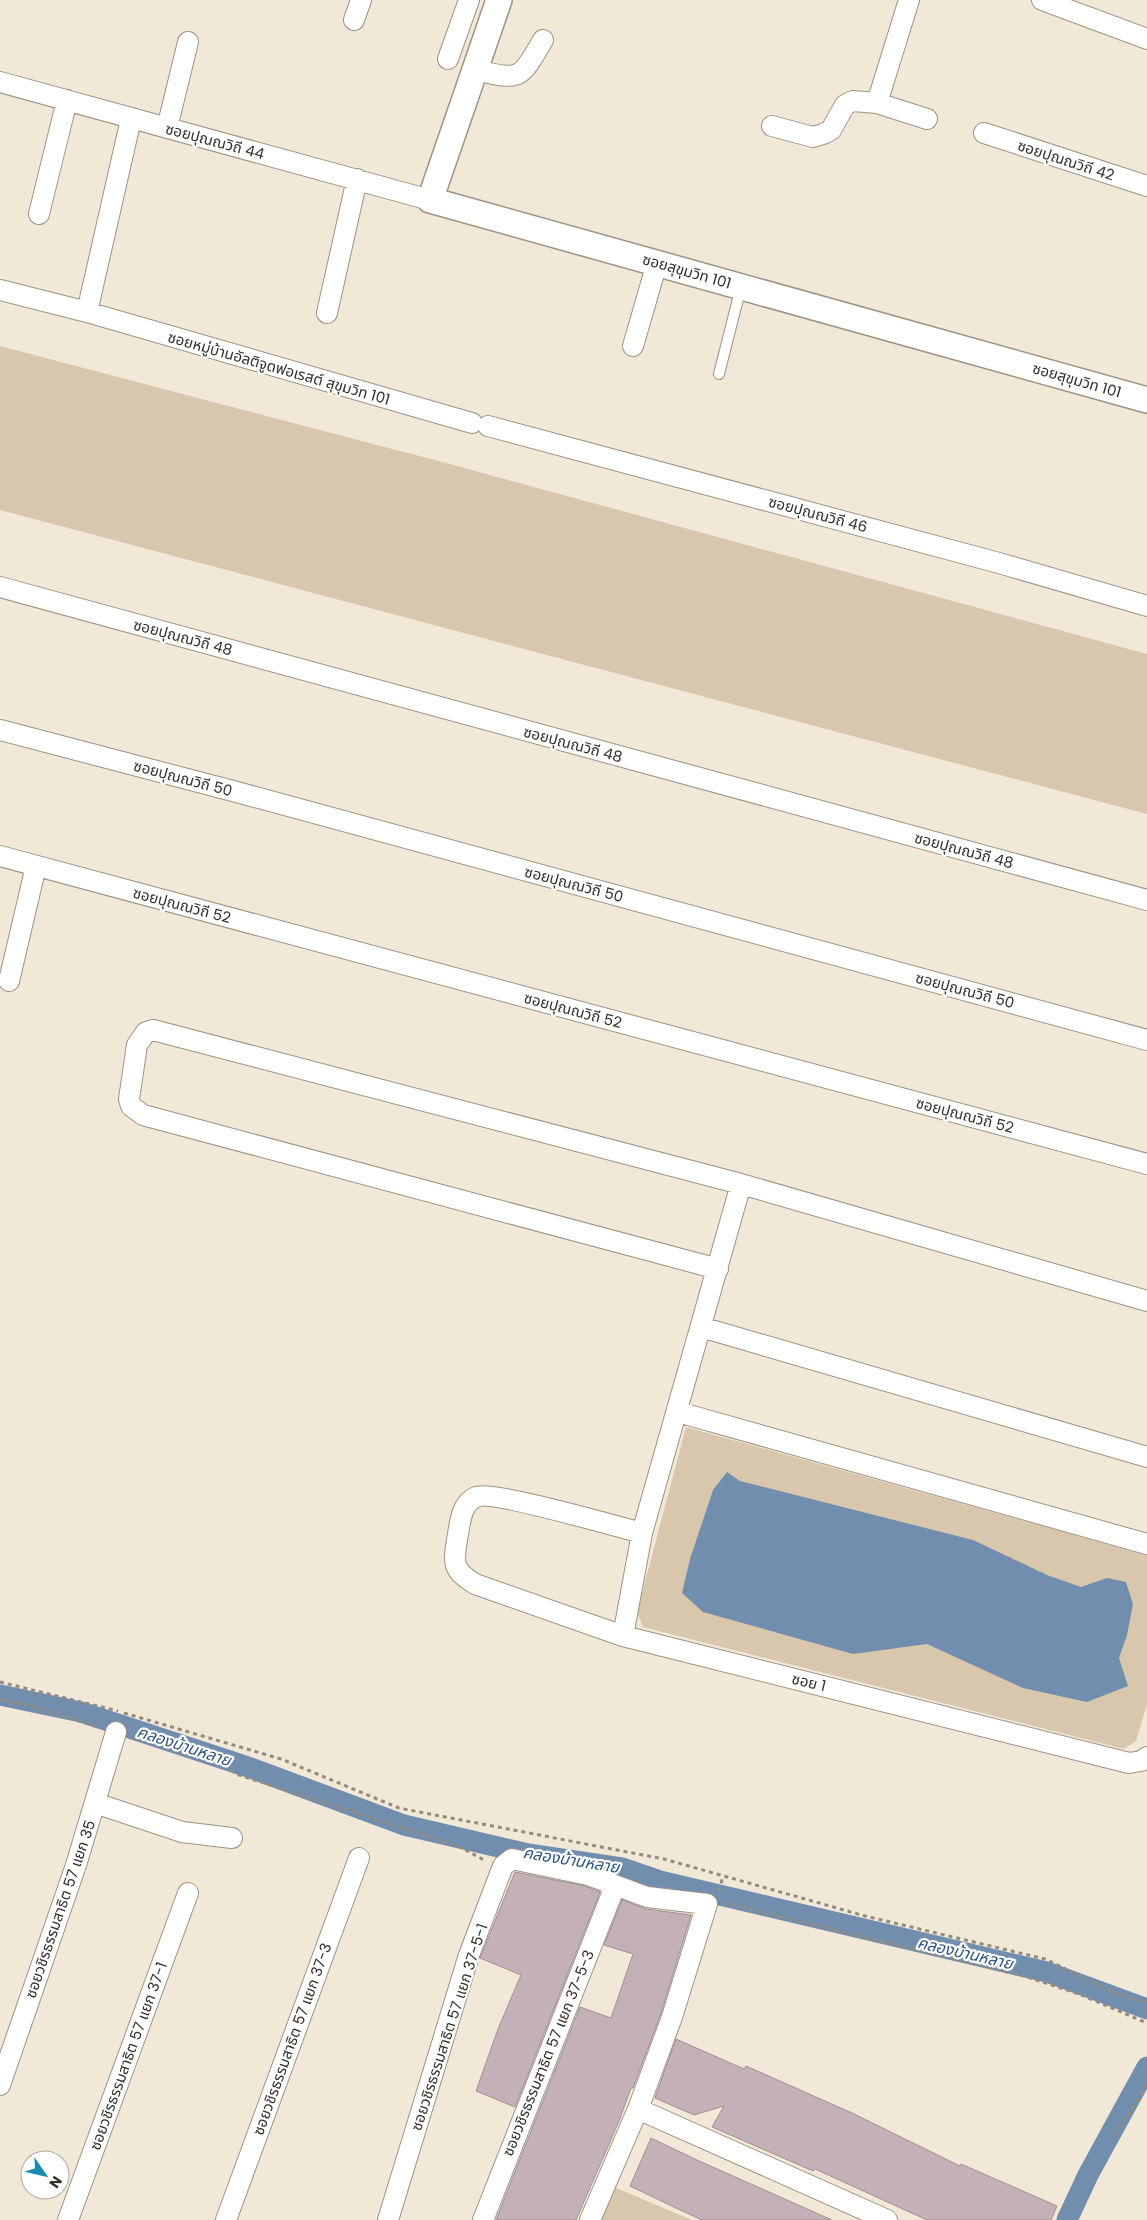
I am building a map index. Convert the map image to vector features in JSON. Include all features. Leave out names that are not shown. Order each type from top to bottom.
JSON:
[{"type":"street","points":[[354,20],[361,0]]},
{"type":"street","points":[[448,59],[469,0]]},
{"type":"street","points":[[430,200],[499,0]]},
{"type":"street","points":[[877,103],[909,0]]},
{"type":"street","points":[[1042,0],[1147,39]]},
{"type":"street","points":[[475,70],[508,77],[516,76],[531,61],[543,40]]},
{"type":"street","points":[[167,128],[188,42]]},
{"type":"street","name":"ซอยปุณณวิถี 44","points":[[0,82],[430,200]]},
{"type":"street","points":[[39,214],[66,100]]},
{"type":"street","points":[[772,126],[813,136],[831,130],[845,105],[853,101],[877,103],[927,119]]},
{"type":"street","points":[[87,312],[131,119]]},
{"type":"street","name":"ซอยปุณณวิถี 42","points":[[984,133],[1147,186]]},
{"type":"street","points":[[326,313],[357,179]]},
{"type":"street","name":"ซอยสุขุมวิท 101","points":[[430,200],[1147,400]]},
{"type":"street","points":[[633,346],[657,263]]},
{"type":"street","name":"ซอยหมู่บ้านอัลติจูดฟอเรสต์ สุขุมวิท 101","points":[[0,290],[87,312],[480,424]]},
{"type":"street","name":"ซอยปุณณวิถี 46","points":[[480,424],[999,563],[1147,606]]},
{"type":"street","name":"ซอยปุณณวิถี 48","points":[[0,587],[1147,900]]},
{"type":"street","name":"ซอยปุณณวิถี 50","points":[[0,730],[262,799],[1147,1040]]},
{"type":"street","name":"ซอยปุณณวิถี 52","points":[[0,856],[1147,1164]]},
{"type":"street","points":[[9,981],[36,866]]},
{"type":"street","points":[[718,1269],[143,1115],[131,1106],[129,1099],[138,1045],[146,1032],[153,1030],[741,1184],[1147,1301]]},
{"type":"street","points":[[623,1636],[642,1533],[678,1412],[741,1184]]},
{"type":"street","points":[[701,1327],[1147,1457]]},
{"type":"street","points":[[678,1412],[1147,1544]]},
{"type":"street","name":"ซอย 1","points":[[642,1533],[482,1495],[468,1502],[463,1511],[454,1560],[456,1569],[475,1584],[623,1636],[1129,1763],[1141,1761],[1147,1757]]},
{"type":"street","name":"ซอยวชิรธรรมสาธิต 57 แยก 35","points":[[0,2085],[76,1865],[116,1732]]},
{"type":"street","points":[[95,1803],[182,1832],[232,1838]]},
{"type":"street","name":"ซอยวชิรธรรมสาธิต 57 แยก 37-3","points":[[226,2220],[359,1858]]},
{"type":"street","name":"ซอยวชิรธรรมสาธิต 57 แยก 37-5-1","points":[[388,2220],[468,1955],[504,1866],[512,1859],[588,1875],[647,1897],[707,1904],[672,2017],[638,2109]]},
{"type":"street","name":"ซอยวชิรธรรมสาธิต 57 แยก 37-5-3","points":[[483,2220],[615,1886]]},
{"type":"street","name":"ซอยวชิรธรรมสาธิต 57 แยก 37-1","points":[[68,2220],[188,1893]]},
{"type":"street","points":[[590,2220],[638,2109],[888,2220]]},
{"type":"lane","points":[[719,374],[741,286]]},
{"type":"path","points":[[0,1682],[94,1704],[281,1759],[399,1808],[664,1859],[865,1916],[1045,1959],[1118,1994],[1147,2002]]},
{"type":"path","points":[[721,1883],[723,1876]]},
{"type":"path","points":[[1115,2135],[1147,2086]]},
{"type":"shaded area","points":[[0,346],[446,463],[1147,654],[1147,814],[0,510]]},
{"type":"shaded area","points":[[686,1427],[1147,1555],[1147,1704],[1136,1741],[1124,1749],[643,1627],[637,1612]]},
{"type":"shaded area","points":[[614,2187],[692,2220],[600,2220]]},
{"type":"water","points":[[727,1472],[740,1481],[973,1540],[1047,1575],[1081,1587],[1107,1578],[1126,1582],[1133,1604],[1127,1635],[1119,1658],[1128,1686],[1087,1702],[1023,1688],[927,1644],[853,1654],[703,1612],[682,1593],[690,1559],[713,1490]]},
{"type":"building","points":[[515,1872],[585,1886],[600,1892],[515,2107],[476,2091],[498,2029],[521,1975],[480,1958]]},
{"type":"building","points":[[622,1900],[646,1909],[691,1915],[661,2013],[633,2088],[631,2088],[619,2121],[576,2220],[496,2220],[580,2007],[611,2018],[633,1954],[604,1945]]},
{"type":"building","points":[[676,2039],[744,2069],[746,2066],[852,2113],[960,2166],[961,2164],[1057,2206],[1051,2220],[927,2220],[815,2169],[813,2171],[712,2127],[724,2106],[694,2115],[655,2098]]},
{"type":"building","points":[[651,2138],[832,2220],[702,2220],[630,2186]]},
{"type":"waterway","name":"คลองบ้านหลาย","points":[[0,1695],[81,1712],[248,1767],[404,1825],[528,1854],[622,1868],[660,1881],[1047,1972],[1147,2009]]},
{"type":"waterway","points":[[1067,2220],[1088,2175],[1147,2067]]}]
